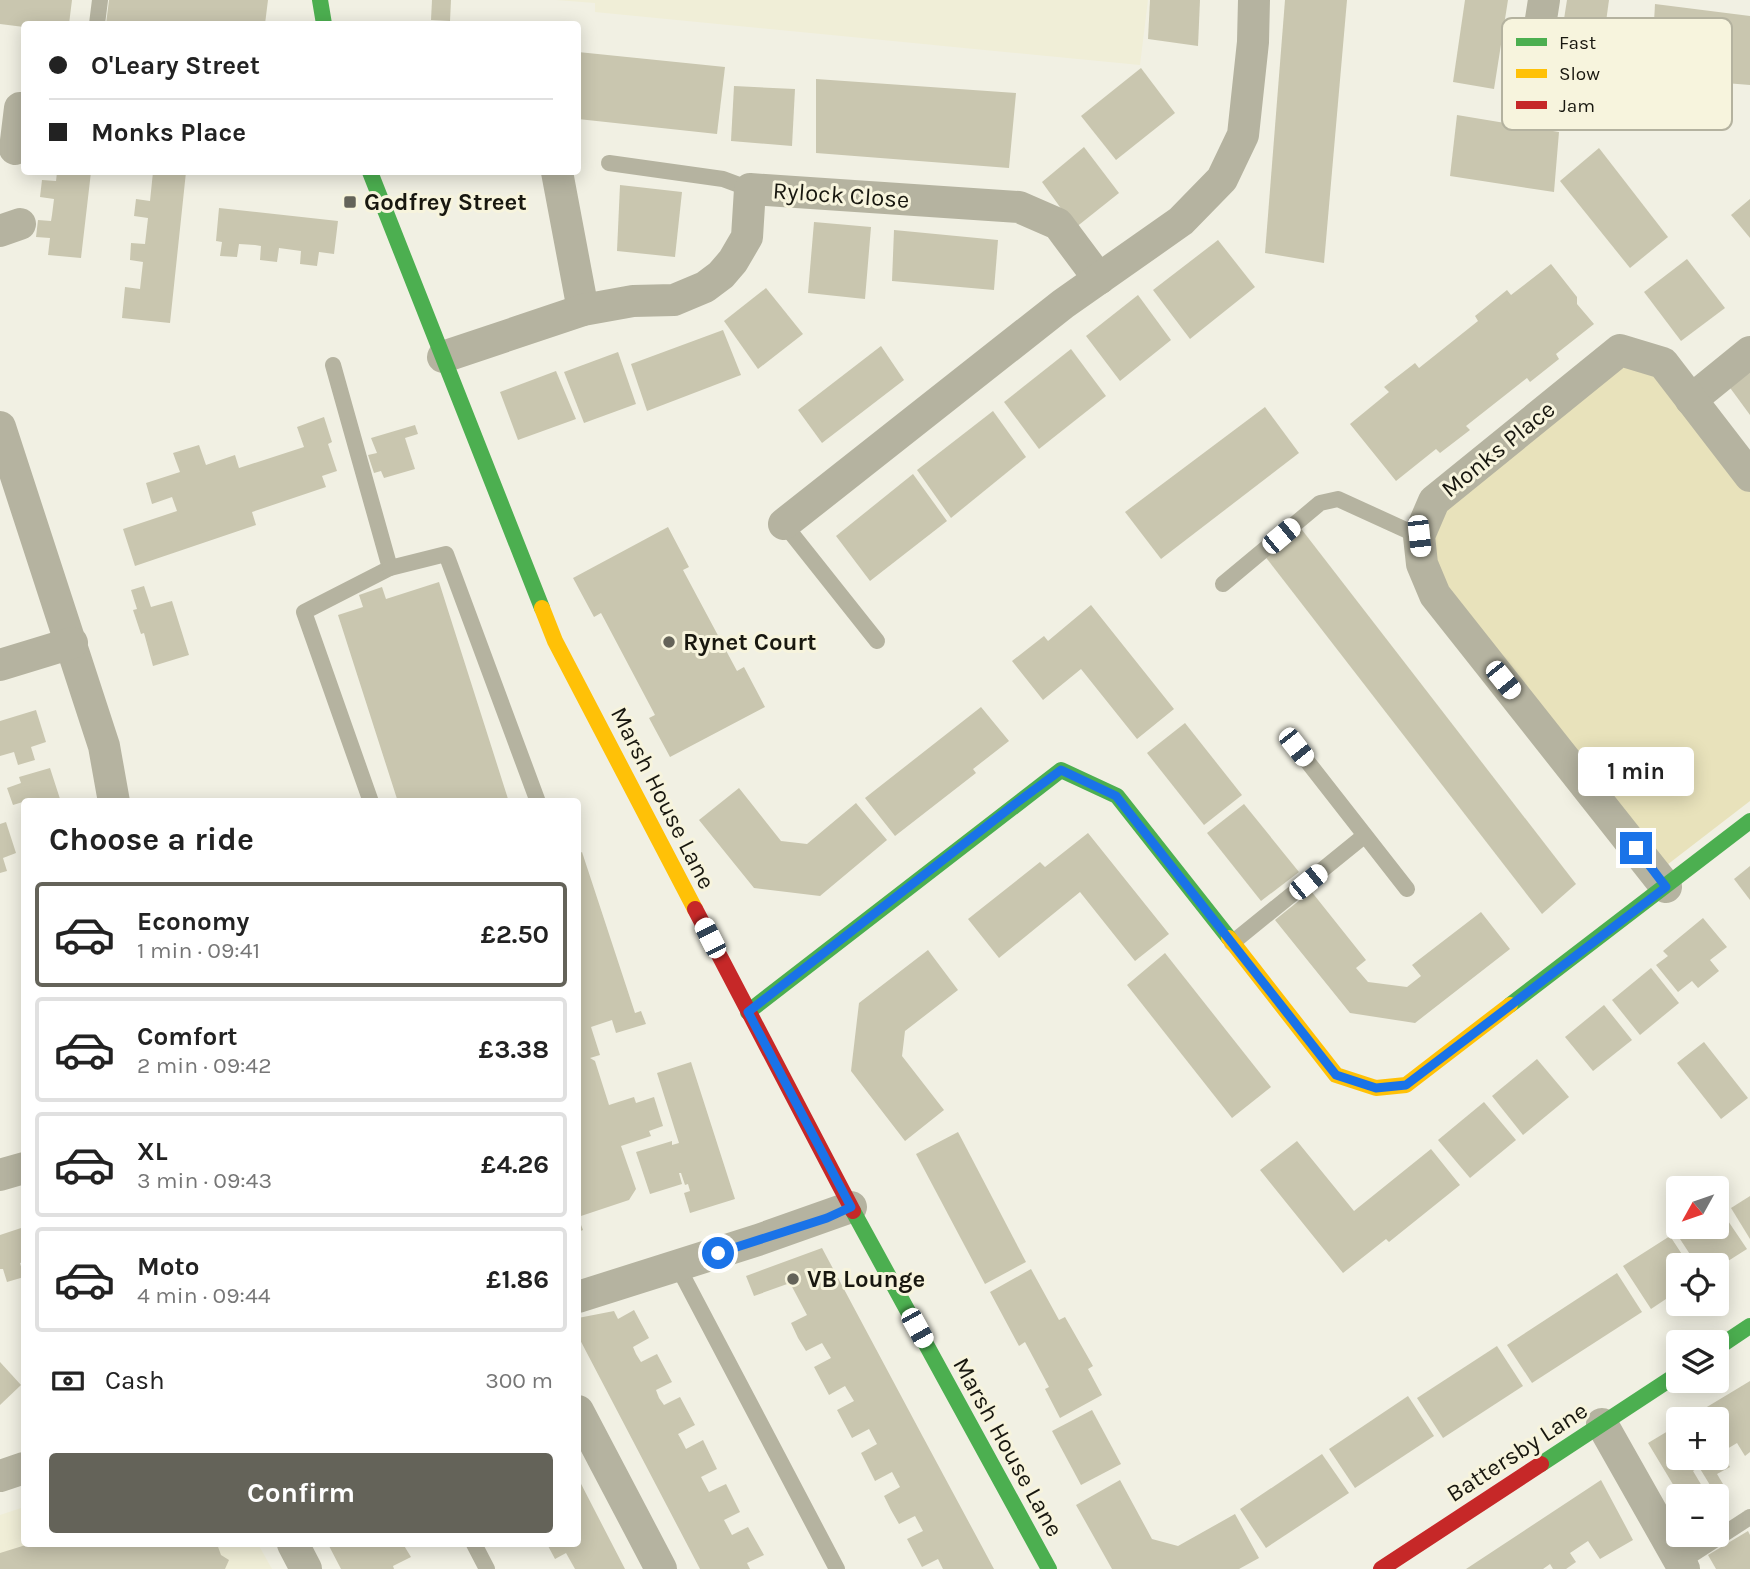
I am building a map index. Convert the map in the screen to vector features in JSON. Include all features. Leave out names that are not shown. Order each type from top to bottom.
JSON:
[{"type":"street","points":[[320,0],[324,21]]},
{"type":"street","points":[[784,524],[1099,279],[1181,221],[1222,179],[1243,135],[1253,43],[1254,0]]},
{"type":"street","points":[[1541,18],[1544,0]]},
{"type":"street","points":[[15,108],[15,149]]},
{"type":"street","name":"Marsh House Lane","points":[[371,175],[555,641],[851,1207],[1049,1569]]},
{"type":"street","points":[[558,175],[583,310]]},
{"type":"street","name":"Rylock Close","points":[[443,357],[583,310],[633,301],[674,300],[705,287],[733,261],[747,237],[750,189],[1018,207],[1058,224],[1099,279]]},
{"type":"street","name":"Monks Place","points":[[1419,536],[1434,501],[1620,351],[1663,363],[1750,476]]},
{"type":"street","points":[[1690,400],[1750,352]]},
{"type":"street","points":[[0,427],[104,746],[113,798]]},
{"type":"street","points":[[1419,536],[1422,564],[1436,595],[1666,887]]},
{"type":"street","points":[[0,665],[72,643]]},
{"type":"street","points":[[748,1012],[1061,770],[1116,796],[1336,1075],[1376,1088],[1406,1085],[1750,821]]},
{"type":"street","points":[[0,1175],[21,1169]]},
{"type":"street","points":[[581,1296],[827,1218],[851,1207]]},
{"type":"street","points":[[1729,1340],[1750,1326]]},
{"type":"street","name":"Battersby Lane","points":[[1381,1569],[1666,1382]]},
{"type":"street","points":[[581,1418],[661,1569]]},
{"type":"street","points":[[1602,1424],[1678,1567]]},
{"type":"street","points":[[0,1476],[21,1469]]},
{"type":"street","points":[[295,1547],[306,1569]]},
{"type":"lane","points":[[97,21],[100,0]]},
{"type":"lane","points":[[609,163],[723,179],[750,189]]},
{"type":"lane","points":[[333,365],[390,568]]},
{"type":"lane","points":[[1223,584],[1320,503],[1338,499],[1419,536]]},
{"type":"lane","points":[[784,524],[877,641]]},
{"type":"lane","points":[[371,798],[304,612],[390,568],[446,554],[537,798]]},
{"type":"lane","points":[[1296,747],[1406,888]]},
{"type":"lane","points":[[1232,943],[1364,836]]},
{"type":"lane","points":[[677,1265],[837,1569]]},
{"type":"lane","points":[[1678,1567],[1750,1517]]},
{"type":"lane","points":[[476,1547],[487,1569]]},
{"type":"shaded area","points":[[556,0],[1148,0],[1140,65],[595,12],[595,3]]},
{"type":"shaded area","points":[[1622,361],[1653,372],[1750,492],[1750,801],[1663,868],[1444,587],[1430,539],[1445,507]]},
{"type":"shaded area","points":[[21,1508],[21,1547],[260,1547],[272,1569],[0,1569],[0,1515]]},
{"type":"building","points":[[0,0],[72,0],[69,21],[21,21],[21,27],[0,24]]},
{"type":"building","points":[[109,0],[268,0],[265,21],[106,21]]},
{"type":"building","points":[[432,0],[451,0],[450,21],[431,20]]},
{"type":"building","points":[[1150,0],[1200,0],[1198,46],[1148,39]]},
{"type":"building","points":[[1285,0],[1347,0],[1324,263],[1265,253]]},
{"type":"building","points":[[1465,0],[1508,0],[1505,18],[1502,18],[1502,38],[1494,89],[1453,82]]},
{"type":"building","points":[[1567,0],[1609,0],[1607,18],[1564,18]]},
{"type":"building","points":[[1655,4],[1750,16],[1750,85],[1732,84],[1732,18],[1654,18]]},
{"type":"building","points":[[581,52],[725,67],[717,134],[581,119]]},
{"type":"building","points":[[1141,68],[1175,113],[1116,160],[1081,116]]},
{"type":"building","points":[[816,79],[1016,93],[1009,168],[816,153]]},
{"type":"building","points":[[734,86],[795,89],[792,146],[731,141]]},
{"type":"building","points":[[1457,115],[1502,122],[1502,130],[1559,132],[1554,192],[1450,176]]},
{"type":"building","points":[[1084,147],[1119,193],[1075,228],[1042,182]]},
{"type":"building","points":[[1599,148],[1668,237],[1630,268],[1560,181]]},
{"type":"building","points":[[57,175],[91,175],[81,258],[48,255],[50,238],[36,237],[38,220],[51,221],[54,199],[40,197],[42,180],[56,181]]},
{"type":"building","points":[[153,175],[186,175],[170,323],[122,318],[125,287],[140,289],[143,262],[130,260],[131,243],[145,244],[148,218],[134,216],[136,199],[150,201]]},
{"type":"building","points":[[620,185],[682,192],[675,257],[617,251]]},
{"type":"building","points":[[1750,199],[1750,238],[1731,215]]},
{"type":"building","points":[[219,208],[338,221],[334,254],[319,252],[317,266],[300,264],[301,251],[279,248],[277,262],[260,260],[261,246],[255,245],[239,244],[237,257],[220,256],[222,242],[216,241]]},
{"type":"building","points":[[814,222],[871,227],[865,299],[808,293]]},
{"type":"building","points":[[894,230],[998,240],[994,290],[892,281]]},
{"type":"building","points":[[1218,240],[1255,287],[1190,339],[1153,290]]},
{"type":"building","points":[[1687,259],[1725,308],[1681,341],[1644,292]]},
{"type":"building","points":[[1551,264],[1577,297],[1577,304],[1594,324],[1556,354],[1559,359],[1530,382],[1527,378],[1466,426],[1470,430],[1440,453],[1436,449],[1396,481],[1350,424],[1389,392],[1384,387],[1415,363],[1419,368],[1478,321],[1475,316],[1507,290],[1511,295]]},
{"type":"building","points":[[766,288],[803,334],[758,369],[724,321]]},
{"type":"building","points":[[1138,295],[1171,340],[1120,381],[1086,336]]},
{"type":"building","points":[[723,330],[741,375],[647,411],[631,364]]},
{"type":"building","points":[[881,346],[904,380],[822,443],[798,410]]},
{"type":"building","points":[[1071,349],[1106,396],[1039,449],[1004,402]]},
{"type":"building","points":[[618,352],[636,404],[584,423],[564,372]]},
{"type":"building","points":[[1750,368],[1750,415],[1728,385]]},
{"type":"building","points":[[556,371],[576,419],[518,440],[500,392]]},
{"type":"building","points":[[1265,407],[1299,453],[1161,559],[1125,512]]},
{"type":"building","points":[[993,411],[1026,457],[951,518],[917,470]]},
{"type":"building","points":[[324,417],[332,442],[328,444],[337,471],[322,476],[326,487],[252,512],[256,525],[135,566],[123,529],[177,511],[172,497],[152,504],[146,483],[180,472],[173,453],[199,445],[206,465],[235,455],[239,468],[304,447],[297,427]]},
{"type":"building","points":[[415,425],[418,434],[405,438],[415,469],[384,478],[381,471],[374,473],[368,455],[377,453],[371,438]]},
{"type":"building","points":[[913,474],[947,521],[870,581],[836,536]]},
{"type":"building","points":[[1299,526],[1576,884],[1542,914],[1264,555]]},
{"type":"building","name":"Rynet Court","points":[[668,527],[689,567],[683,570],[737,671],[744,667],[765,707],[670,757],[649,718],[655,715],[601,613],[594,617],[573,578]]},
{"type":"building","points":[[439,582],[508,798],[397,798],[338,615],[363,607],[359,595],[382,587],[386,599]]},
{"type":"building","points":[[144,586],[151,607],[172,601],[189,655],[153,666],[144,633],[141,634],[133,610],[137,609],[131,590]]},
{"type":"building","points":[[1091,605],[1174,709],[1137,739],[1081,669],[1043,700],[1012,661],[1044,636],[1048,641]]},
{"type":"building","points":[[981,707],[1009,741],[973,769],[976,773],[895,836],[865,798]]},
{"type":"building","points":[[36,710],[46,742],[31,747],[35,760],[18,765],[14,752],[0,756],[0,721]]},
{"type":"building","points":[[1185,723],[1242,795],[1204,825],[1147,753]]},
{"type":"building","points":[[50,768],[60,798],[21,798],[21,803],[13,805],[7,788],[21,783],[19,777]]},
{"type":"building","points":[[739,788],[781,841],[807,844],[856,803],[887,840],[820,896],[754,888],[699,820]]},
{"type":"building","points":[[1244,804],[1299,872],[1261,901],[1207,833]]},
{"type":"building","points":[[6,822],[16,853],[3,858],[7,871],[0,873],[0,824]]},
{"type":"building","points":[[1088,833],[1169,934],[1135,961],[1080,892],[999,958],[968,919],[1040,862],[1045,867]]},
{"type":"building","points":[[582,852],[635,1013],[641,1011],[646,1024],[616,1033],[612,1020],[591,1027],[600,1055],[590,1058],[595,1061],[609,1105],[634,1097],[636,1103],[654,1097],[663,1126],[649,1131],[651,1136],[621,1146],[636,1189],[629,1200],[581,1216]]},
{"type":"building","points":[[1750,866],[1750,900],[1734,879]]},
{"type":"building","points":[[1311,891],[1366,960],[1356,968],[1368,982],[1407,987],[1421,976],[1412,965],[1481,912],[1510,949],[1415,1023],[1350,1013],[1275,920]]},
{"type":"building","points":[[1703,918],[1727,947],[1710,960],[1719,971],[1698,988],[1692,981],[1678,992],[1656,965],[1668,956],[1663,951]]},
{"type":"building","points":[[928,950],[958,990],[905,1031],[902,1056],[944,1110],[905,1141],[851,1071],[859,1003]]},
{"type":"building","points":[[1165,953],[1271,1087],[1232,1118],[1127,985]]},
{"type":"building","points":[[1651,968],[1679,1003],[1640,1035],[1612,1000]]},
{"type":"building","points":[[1604,1005],[1632,1040],[1593,1071],[1565,1037]]},
{"type":"building","points":[[1704,1042],[1748,1098],[1721,1119],[1677,1063]]},
{"type":"building","points":[[1537,1059],[1569,1097],[1523,1135],[1492,1096]]},
{"type":"building","points":[[691,1062],[735,1199],[690,1213],[684,1193],[690,1191],[681,1173],[682,1184],[650,1194],[636,1152],[672,1141],[672,1145],[679,1143],[657,1073]]},
{"type":"building","points":[[1484,1102],[1516,1140],[1470,1178],[1438,1140]]},
{"type":"building","points":[[958,1132],[1026,1262],[985,1284],[916,1154]]},
{"type":"building","points":[[1297,1141],[1354,1211],[1431,1149],[1460,1185],[1389,1242],[1386,1239],[1343,1273],[1260,1170]]},
{"type":"building","points":[[1750,1196],[1750,1239],[1731,1208]]},
{"type":"building","points":[[1729,1222],[1747,1249],[1729,1260],[1729,1253],[1689,1253],[1680,1239],[1729,1239]]},
{"type":"building","points":[[21,1228],[21,1278],[7,1282],[3,1269],[0,1269],[0,1235]]},
{"type":"building","points":[[1666,1239],[1672,1239],[1681,1253],[1666,1253],[1666,1299],[1651,1309],[1623,1266]]},
{"type":"building","points":[[822,1248],[994,1569],[943,1569],[938,1559],[922,1567],[907,1539],[923,1531],[915,1516],[899,1524],[891,1510],[884,1496],[900,1487],[892,1472],[875,1481],[861,1453],[877,1444],[869,1429],[852,1438],[837,1410],[854,1401],[845,1386],[829,1395],[814,1367],[831,1358],[822,1343],[806,1351],[798,1338],[791,1323],[807,1315],[790,1283],[754,1296],[746,1276]]},
{"type":"building","points":[[1031,1269],[1059,1320],[1065,1317],[1093,1366],[1088,1369],[1102,1395],[1060,1418],[1045,1389],[1049,1387],[1025,1342],[1019,1346],[990,1292]]},
{"type":"building","points":[[1617,1273],[1642,1312],[1532,1383],[1507,1345]]},
{"type":"building","points":[[634,1310],[649,1338],[633,1347],[636,1354],[641,1362],[657,1354],[672,1382],[656,1390],[659,1398],[664,1405],[680,1397],[695,1425],[678,1434],[686,1449],[703,1440],[717,1469],[701,1477],[709,1492],[726,1484],[740,1512],[724,1520],[732,1535],[748,1527],[764,1555],[747,1563],[750,1569],[700,1569],[581,1342],[581,1317],[614,1311],[618,1319]]},
{"type":"building","points":[[1497,1346],[1523,1386],[1443,1438],[1417,1398]]},
{"type":"building","points":[[0,1362],[21,1385],[0,1405]]},
{"type":"building","points":[[1750,1381],[1750,1452],[1745,1456],[1737,1443],[1729,1448],[1729,1407],[1707,1407]]},
{"type":"building","points":[[1408,1396],[1434,1436],[1355,1488],[1329,1449]]},
{"type":"building","points":[[1092,1410],[1121,1464],[1081,1485],[1052,1431]]},
{"type":"building","points":[[1666,1432],[1666,1470],[1694,1470],[1701,1484],[1673,1484],[1648,1443]]},
{"type":"building","points":[[1322,1454],[1349,1493],[1266,1548],[1240,1509]]},
{"type":"building","points":[[1701,1470],[1724,1470],[1717,1474],[1723,1484],[1709,1484]]},
{"type":"building","points":[[1120,1480],[1152,1539],[1178,1546],[1235,1514],[1259,1558],[1239,1569],[1112,1569],[1076,1505]]},
{"type":"building","points":[[1601,1480],[1633,1540],[1600,1559],[1588,1541],[1570,1553],[1576,1562],[1566,1569],[1553,1569],[1550,1564],[1543,1569],[1466,1569]]},
{"type":"building","points":[[581,1484],[625,1569],[575,1569],[566,1553],[555,1559],[549,1547],[581,1547]]},
{"type":"building","points":[[1748,1531],[1750,1569],[1716,1569],[1708,1555],[1721,1547],[1729,1547],[1729,1542]]},
{"type":"building","points":[[21,1546],[218,1547],[221,1555],[229,1560],[225,1569],[0,1569],[0,1553]]},
{"type":"building","points":[[330,1547],[405,1547],[411,1557],[393,1566],[394,1569],[341,1569]]},
{"type":"traffic: fast","points":[[320,0],[324,21]]},
{"type":"traffic: fast","points":[[371,175],[542,608]]},
{"type":"traffic: fast","points":[[748,1012],[1061,770],[1117,796],[1229,938]]},
{"type":"traffic: fast","points":[[1510,1005],[1750,821]]},
{"type":"traffic: fast","points":[[853,1211],[1049,1569]]},
{"type":"traffic: fast","points":[[1729,1340],[1750,1326]]},
{"type":"traffic: fast","points":[[1541,1464],[1666,1382]]},
{"type":"traffic: slow","points":[[542,608],[555,641],[695,909]]},
{"type":"traffic: slow","points":[[1229,938],[1336,1075],[1376,1088],[1406,1085],[1510,1005]]},
{"type":"traffic: jam","points":[[695,909],[853,1211]]},
{"type":"traffic: jam","points":[[1381,1569],[1541,1464]]},
{"type":"place","name":"Godfrey Street","points":[[350,202]]},
{"type":"place","name":"Rynet Court","points":[[669,642]]},
{"type":"place","name":"VB Lounge","points":[[793,1279]]},
{"type":"route","points":[[718,1253],[827,1218],[851,1207],[748,1012],[1061,770],[1116,796],[1336,1075],[1376,1088],[1406,1085],[1666,887],[1636,848]]}]
